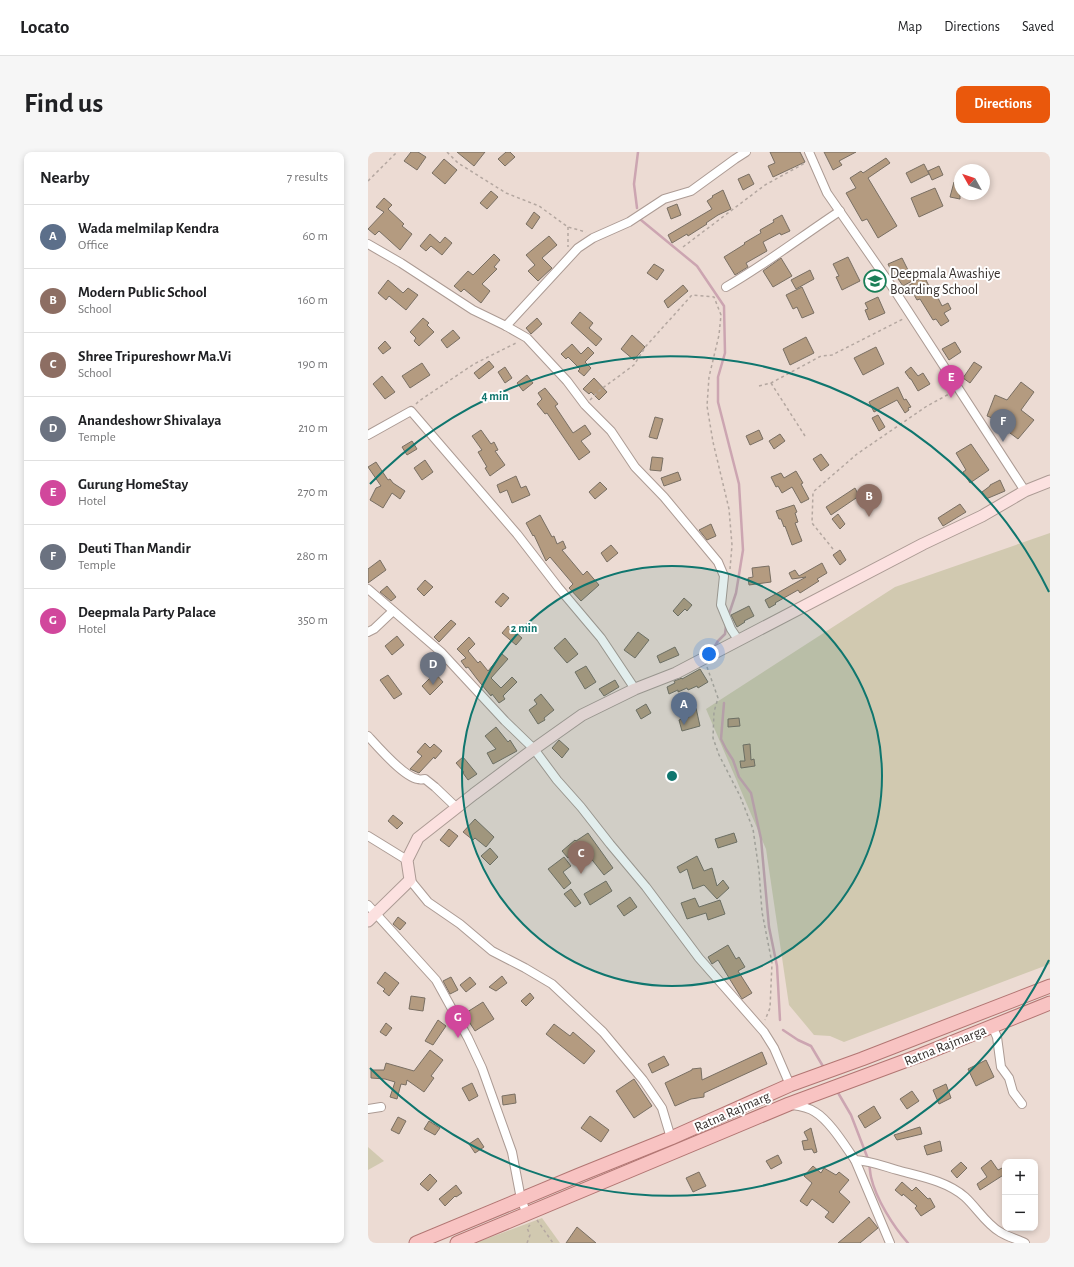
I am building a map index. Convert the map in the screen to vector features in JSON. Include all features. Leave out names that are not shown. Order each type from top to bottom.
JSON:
[{"type":"main road","points":[[372,918],[410,880],[407,860],[418,838],[534,749],[582,715],[635,689],[676,673],[923,544],[982,516],[1025,491],[1050,481]]},
{"type":"main road","name":"Ratna Rajmarg","points":[[416,1243],[671,1138],[793,1084],[831,1071],[1050,986]]},
{"type":"main road","name":"Ratna Rajmarga","points":[[840,1085],[921,1055],[1050,1003]]},
{"type":"main road","name":"Ratna Rajmarg","points":[[457,1243],[529,1218],[543,1207],[789,1104],[840,1085]]},
{"type":"street","points":[[506,326],[578,248],[592,238],[629,222],[664,200],[691,191],[746,152]]},
{"type":"street","points":[[810,156],[828,193],[1025,491]]},
{"type":"street","points":[[726,287],[746,276],[840,211]]},
{"type":"street","points":[[368,244],[401,263],[473,310],[527,338],[568,381],[585,405],[611,431],[635,467],[664,497],[718,562],[724,576],[722,605],[731,629],[739,641]]},
{"type":"street","points":[[368,435],[411,410],[518,534],[558,587],[601,638],[635,689]]},
{"type":"street","points":[[368,589],[442,652],[505,721],[534,749],[557,780],[646,887],[699,958],[764,1032],[793,1084]]},
{"type":"street","points":[[368,632],[374,629],[393,611]]},
{"type":"street","points":[[368,736],[380,750],[406,774],[418,779],[425,779],[457,808]]},
{"type":"street","points":[[368,836],[407,860]]},
{"type":"street","points":[[410,880],[428,902],[460,924],[492,950],[552,984],[603,1032],[643,1080],[662,1108],[671,1138]]},
{"type":"street","points":[[368,905],[372,918],[401,940],[436,980],[468,1038],[482,1068],[512,1152],[521,1199],[529,1218]]},
{"type":"street","points":[[992,1026],[997,1037],[1001,1067],[1009,1078],[1013,1092],[1022,1104]]},
{"type":"street","points":[[789,1104],[815,1111],[827,1122],[855,1160],[890,1243]]},
{"type":"street","points":[[368,1109],[381,1107]]},
{"type":"street","points":[[855,1160],[874,1162],[924,1176],[945,1185],[964,1197],[999,1232],[1025,1243]]},
{"type":"path","points":[[368,180],[397,152]]},
{"type":"path","points":[[447,152],[458,163],[506,193],[539,206],[568,227],[588,232],[592,238]]},
{"type":"path","points":[[683,247],[765,185],[810,156]]},
{"type":"path","points":[[568,227],[567,245],[573,254]]},
{"type":"path","points":[[585,405],[600,390],[634,365],[646,346],[692,295],[714,297],[721,315],[719,335],[709,378],[707,406],[713,442],[729,509],[732,545],[730,570]]},
{"type":"path","points":[[759,386],[771,383],[821,356],[832,355],[910,315]]},
{"type":"path","points":[[411,410],[419,402],[474,364],[527,338]]},
{"type":"path","points":[[771,383],[805,436]]},
{"type":"path","points":[[832,549],[812,523],[814,492],[857,454],[926,406],[958,389]]},
{"type":"path","points":[[704,658],[718,698],[714,712],[713,738],[719,755],[740,796],[753,829],[759,871],[762,912],[772,963],[770,1008],[764,1022]]},
{"type":"path","points":[[543,1207],[535,1218],[554,1243]]},
{"type":"path","points":[[527,1243],[530,1235],[527,1228],[529,1218]]},
{"type":"shaded area","points":[[1050,533],[1050,964],[844,1042],[830,1036],[814,1035],[789,1005],[766,849],[706,709],[895,587]]},
{"type":"shaded area","points":[[368,1147],[384,1161],[368,1170]]},
{"type":"shaded area","points":[[542,1218],[560,1243],[475,1243]]},
{"type":"building","points":[[411,152],[418,152],[426,157],[417,170],[404,161]]},
{"type":"building","points":[[457,152],[485,152],[474,166]]},
{"type":"building","points":[[506,152],[510,152],[515,157],[505,166],[498,159]]},
{"type":"building","points":[[770,152],[800,152],[805,162],[773,177],[768,166],[775,163]]},
{"type":"building","points":[[824,152],[856,152],[839,161],[842,165],[833,170]]},
{"type":"building","points":[[886,158],[890,163],[868,178],[897,226],[878,238],[867,219],[862,221],[846,193],[856,188],[850,178],[861,171],[863,173]]},
{"type":"building","points":[[444,159],[457,170],[445,184],[432,173]]},
{"type":"building","points":[[924,164],[929,174],[911,183],[906,173]]},
{"type":"building","points":[[939,166],[943,175],[932,180],[928,171]]},
{"type":"building","points":[[749,174],[754,184],[743,190],[738,179]]},
{"type":"building","points":[[954,182],[954,198],[950,197]]},
{"type":"building","points":[[935,188],[943,206],[919,217],[911,198]]},
{"type":"building","points":[[723,190],[731,209],[718,215],[688,236],[687,234],[672,243],[668,235],[712,209],[707,201],[713,197],[712,196]]},
{"type":"building","points":[[491,191],[498,197],[487,209],[480,203]]},
{"type":"building","points":[[384,198],[392,205],[388,209],[404,224],[402,226],[412,234],[400,250],[379,231],[375,235],[368,229],[384,212],[376,207]]},
{"type":"building","points":[[677,204],[681,215],[671,219],[667,208]]},
{"type":"building","points":[[534,212],[540,217],[532,229],[526,224]]},
{"type":"building","points":[[782,215],[790,231],[781,235],[780,233],[763,242],[767,251],[746,263],[748,267],[735,275],[724,257],[761,233],[760,230],[774,222],[773,220]]},
{"type":"building","points":[[430,234],[440,243],[445,237],[452,243],[442,255],[431,246],[426,251],[420,246]]},
{"type":"building","points":[[549,236],[557,245],[542,258],[552,268],[538,281],[528,271],[535,265],[526,255]]},
{"type":"building","points":[[494,254],[500,260],[494,267],[497,269],[482,284],[490,291],[481,303],[464,289],[461,292],[454,286],[468,271],[473,275]]},
{"type":"building","points":[[848,257],[860,281],[842,290],[836,277],[839,276],[833,264]]},
{"type":"building","points":[[781,258],[792,276],[773,287],[763,271]]},
{"type":"building","points":[[902,258],[908,270],[905,271],[912,281],[903,286],[896,276],[894,277],[888,264]]},
{"type":"building","points":[[654,264],[664,270],[657,280],[647,273]]},
{"type":"building","points":[[810,270],[814,279],[796,289],[791,280]]},
{"type":"building","points":[[924,276],[935,298],[937,296],[942,306],[948,303],[951,309],[944,313],[949,321],[941,326],[936,319],[933,320],[920,299],[917,300],[908,286]]},
{"type":"building","points":[[388,280],[403,293],[408,288],[418,295],[406,310],[389,296],[386,300],[378,293]]},
{"type":"building","points":[[683,285],[688,291],[668,308],[664,301]]},
{"type":"building","points":[[802,287],[814,313],[802,318],[797,307],[793,309],[786,295]]},
{"type":"building","points":[[878,297],[885,313],[869,320],[865,310],[868,309],[865,303]]},
{"type":"building","points":[[580,312],[593,323],[589,328],[602,339],[596,346],[571,323]]},
{"type":"building","points":[[423,318],[429,323],[427,325],[434,332],[419,346],[414,341],[416,338],[410,332]]},
{"type":"building","points":[[537,318],[542,324],[531,334],[526,328]]},
{"type":"building","points":[[453,330],[460,338],[447,348],[441,340]]},
{"type":"building","points":[[632,335],[645,347],[634,360],[621,349]]},
{"type":"building","points":[[806,337],[814,353],[790,365],[783,349]]},
{"type":"building","points":[[385,341],[391,348],[383,354],[378,348]]},
{"type":"building","points":[[955,342],[961,352],[949,360],[942,349]]},
{"type":"building","points":[[572,344],[581,354],[588,347],[594,353],[585,362],[591,368],[584,376],[578,371],[580,369],[568,357],[566,359],[561,354]]},
{"type":"building","points":[[876,347],[884,364],[863,375],[854,358]]},
{"type":"building","points":[[489,361],[494,367],[479,379],[474,373]]},
{"type":"building","points":[[974,362],[982,367],[970,383],[963,378]]},
{"type":"building","points":[[422,363],[430,375],[410,388],[402,376]]},
{"type":"building","points":[[505,367],[512,378],[505,383],[498,372]]},
{"type":"building","points":[[911,367],[918,376],[923,373],[930,384],[918,391],[905,372]]},
{"type":"building","points":[[527,375],[533,383],[523,391],[517,383]]},
{"type":"building","points":[[382,376],[395,392],[385,399],[373,384]]},
{"type":"building","points":[[594,378],[607,392],[599,400],[591,392],[589,394],[583,389]]},
{"type":"building","points":[[1021,382],[1034,392],[1021,410],[1034,420],[1018,439],[1006,430],[1010,425],[987,416],[995,395],[1007,400]]},
{"type":"building","points":[[898,387],[904,400],[906,399],[911,407],[908,408],[909,410],[905,413],[897,400],[874,412],[869,402]]},
{"type":"building","points":[[545,388],[558,404],[555,406],[573,433],[585,425],[591,434],[581,441],[590,452],[579,460],[547,413],[545,414],[537,404],[542,399],[538,393]]},
{"type":"building","points":[[878,415],[885,427],[879,431],[872,418]]},
{"type":"building","points":[[655,417],[663,419],[657,439],[649,437]]},
{"type":"building","points":[[481,430],[491,444],[494,442],[498,450],[495,451],[505,465],[490,476],[485,468],[487,467],[478,452],[482,450],[472,436]]},
{"type":"building","points":[[759,430],[763,439],[750,445],[746,436]]},
{"type":"building","points":[[780,434],[785,441],[774,449],[769,441]]},
{"type":"building","points":[[412,441],[417,449],[407,455],[402,447]]},
{"type":"building","points":[[971,444],[989,470],[970,483],[963,472],[966,470],[956,453]]},
{"type":"building","points":[[821,454],[829,465],[821,471],[813,459]]},
{"type":"building","points":[[652,457],[663,458],[661,471],[650,470]]},
{"type":"building","points":[[425,460],[433,472],[422,480],[414,468]]},
{"type":"building","points":[[376,462],[388,480],[390,479],[393,483],[405,491],[400,499],[392,493],[383,508],[370,500],[376,488],[381,486],[368,467]]},
{"type":"building","points":[[796,471],[803,483],[801,484],[809,499],[801,503],[792,487],[782,493],[778,486],[776,487],[771,477],[781,473],[784,478]]},
{"type":"building","points":[[678,472],[681,480],[664,486],[661,478]]},
{"type":"building","points":[[516,476],[521,488],[526,486],[530,495],[512,503],[507,490],[500,493],[497,485]]},
{"type":"building","points":[[1000,480],[1005,491],[986,499],[982,492],[990,485]]},
{"type":"building","points":[[600,482],[607,489],[595,499],[589,492]]},
{"type":"building","points":[[855,488],[859,496],[831,515],[826,507]]},
{"type":"building","points":[[960,504],[966,512],[943,526],[938,518]]},
{"type":"building","points":[[794,505],[797,512],[795,513],[798,522],[795,523],[802,541],[792,545],[785,526],[784,527],[781,519],[779,519],[776,511]]},
{"type":"building","points":[[838,514],[845,524],[840,529],[832,519]]},
{"type":"building","points":[[540,515],[552,537],[554,536],[557,544],[563,541],[566,548],[562,550],[583,575],[587,571],[599,585],[581,601],[569,588],[573,584],[550,557],[546,561],[534,535],[533,536],[526,523]]},
{"type":"building","points":[[711,524],[716,536],[707,540],[699,530]]},
{"type":"building","points":[[611,545],[618,553],[607,562],[601,553]]},
{"type":"building","points":[[840,550],[846,560],[840,565],[833,555]]},
{"type":"building","points":[[380,560],[386,570],[368,583],[368,569]]},
{"type":"building","points":[[822,563],[827,573],[817,579],[819,581],[800,593],[798,590],[769,608],[765,600],[806,577],[792,579],[789,573],[795,570],[799,576]]},
{"type":"building","points":[[769,566],[771,582],[749,585],[748,578],[753,577],[752,568]]},
{"type":"building","points":[[425,580],[433,587],[424,596],[417,589]]},
{"type":"building","points":[[387,586],[396,597],[391,601],[380,592]]},
{"type":"building","points":[[503,593],[509,598],[501,607],[495,602]]},
{"type":"building","points":[[684,598],[692,605],[687,611],[685,609],[678,616],[673,611]]},
{"type":"building","points":[[749,606],[754,616],[744,621],[745,622],[737,627],[731,615]]},
{"type":"building","points":[[451,620],[456,624],[439,642],[434,637]]},
{"type":"building","points":[[508,626],[522,638],[516,645],[502,633]]},
{"type":"building","points":[[638,632],[649,640],[635,658],[624,650]]},
{"type":"building","points":[[397,636],[404,645],[392,655],[385,646]]},
{"type":"building","points":[[469,637],[475,644],[468,651],[478,663],[480,661],[488,671],[502,654],[508,659],[491,678],[501,688],[512,677],[517,682],[503,696],[505,699],[499,703],[492,694],[491,696],[468,667],[466,668],[461,661],[466,658],[457,649]]},
{"type":"building","points":[[565,638],[578,654],[567,663],[554,648]]},
{"type":"building","points":[[675,647],[679,655],[660,663],[657,656]]},
{"type":"building","points":[[586,666],[596,682],[585,689],[575,672]]},
{"type":"building","points":[[700,669],[708,682],[698,688],[697,686],[688,690],[687,688],[669,694],[667,687],[675,683],[674,681],[682,679]]},
{"type":"building","points":[[435,673],[443,682],[430,695],[422,686]]},
{"type":"building","points":[[388,675],[402,694],[394,699],[380,680]]},
{"type":"building","points":[[615,680],[619,687],[604,696],[599,689]]},
{"type":"building","points":[[541,694],[554,710],[544,718],[545,720],[538,724],[529,710],[537,704],[534,700]]},
{"type":"building","points":[[646,704],[651,713],[641,719],[636,710]]},
{"type":"building","points":[[696,708],[700,726],[682,731],[679,720],[689,717],[687,711]]},
{"type":"building","points":[[739,718],[740,726],[728,727],[728,719]]},
{"type":"building","points":[[496,727],[508,742],[510,740],[517,751],[493,764],[487,753],[496,749],[485,736]]},
{"type":"building","points":[[559,740],[569,749],[562,758],[552,748]]},
{"type":"building","points":[[425,743],[430,748],[434,744],[442,751],[419,773],[410,769],[422,756],[417,752]]},
{"type":"building","points":[[750,744],[751,760],[754,759],[755,766],[741,768],[740,761],[745,761],[743,745]]},
{"type":"building","points":[[463,757],[477,774],[468,780],[463,773],[464,772],[456,763]]},
{"type":"building","points":[[393,815],[403,823],[397,829],[388,821]]},
{"type":"building","points":[[475,819],[494,837],[486,847],[475,838],[473,840],[463,832]]},
{"type":"building","points":[[449,829],[458,836],[449,847],[440,840]]},
{"type":"building","points":[[588,833],[613,868],[604,875],[582,847],[568,858],[562,851],[575,840],[576,841]]},
{"type":"building","points":[[734,833],[737,842],[718,848],[715,839]]},
{"type":"building","points":[[490,848],[498,857],[490,865],[481,856]]},
{"type":"building","points":[[697,856],[704,871],[712,868],[717,886],[723,880],[729,888],[717,899],[704,885],[693,889],[687,869],[680,873],[677,867]]},
{"type":"building","points":[[564,857],[571,866],[563,872],[571,883],[564,889],[548,869]]},
{"type":"building","points":[[606,881],[612,891],[590,905],[584,894]]},
{"type":"building","points":[[571,889],[581,903],[575,907],[564,894]]},
{"type":"building","points":[[630,897],[637,907],[624,916],[617,906]]},
{"type":"building","points":[[695,898],[699,907],[720,900],[725,914],[708,920],[706,913],[687,919],[681,903]]},
{"type":"building","points":[[398,917],[406,923],[400,930],[393,924]]},
{"type":"building","points":[[728,945],[736,959],[739,957],[745,967],[738,971],[752,993],[742,999],[718,960],[712,964],[708,957]]},
{"type":"building","points":[[385,972],[399,983],[389,996],[383,991],[385,989],[377,983]]},
{"type":"building","points":[[502,976],[507,983],[496,991],[489,987]]},
{"type":"building","points":[[451,977],[458,990],[450,994],[443,981]]},
{"type":"building","points":[[470,977],[476,984],[466,992],[460,985]]},
{"type":"building","points":[[530,993],[534,998],[526,1006],[521,1001]]},
{"type":"building","points":[[411,996],[425,998],[423,1011],[409,1009]]},
{"type":"building","points":[[483,1002],[494,1019],[475,1031],[464,1014]]},
{"type":"building","points":[[438,1020],[446,1026],[433,1045],[425,1041]]},
{"type":"building","points":[[386,1023],[392,1028],[386,1036],[380,1032]]},
{"type":"building","points":[[554,1024],[570,1036],[573,1032],[595,1051],[584,1064],[546,1034]]},
{"type":"building","points":[[430,1050],[443,1060],[431,1076],[434,1078],[424,1092],[407,1080],[406,1085],[401,1084],[397,1099],[390,1097],[395,1082],[385,1079],[371,1078],[371,1070],[384,1070],[386,1063],[414,1071]]},
{"type":"building","points":[[762,1052],[767,1064],[704,1093],[704,1097],[691,1099],[675,1106],[665,1083],[692,1069],[701,1068],[702,1080]]},
{"type":"building","points":[[664,1056],[669,1065],[652,1073],[648,1064]]},
{"type":"building","points":[[986,1060],[994,1077],[976,1086],[968,1069]]},
{"type":"building","points":[[634,1079],[652,1106],[634,1118],[616,1091]]},
{"type":"building","points":[[472,1083],[478,1096],[469,1101],[462,1088]]},
{"type":"building","points":[[946,1084],[951,1098],[939,1104],[933,1090]]},
{"type":"building","points":[[912,1091],[919,1101],[907,1109],[900,1099]]},
{"type":"building","points":[[515,1094],[516,1103],[503,1105],[502,1096]]},
{"type":"building","points":[[874,1106],[881,1118],[865,1128],[858,1116]]},
{"type":"building","points":[[590,1116],[609,1130],[601,1142],[581,1128]]},
{"type":"building","points":[[398,1117],[406,1121],[399,1134],[391,1130]]},
{"type":"building","points":[[429,1121],[440,1128],[435,1135],[424,1129]]},
{"type":"building","points":[[920,1127],[922,1134],[897,1140],[894,1135]]},
{"type":"building","points":[[811,1128],[817,1152],[814,1153],[812,1149],[804,1150],[802,1141],[808,1140],[804,1132]]},
{"type":"building","points":[[478,1138],[484,1147],[475,1153],[469,1144]]},
{"type":"building","points":[[940,1141],[942,1151],[927,1155],[924,1146]]},
{"type":"building","points":[[778,1155],[782,1163],[771,1169],[766,1161]]},
{"type":"building","points":[[991,1160],[998,1170],[1002,1168],[1002,1176],[980,1190],[977,1184],[987,1177],[981,1168]]},
{"type":"building","points":[[961,1162],[967,1168],[957,1178],[951,1171]]},
{"type":"building","points":[[813,1166],[821,1173],[824,1168],[836,1175],[839,1172],[849,1180],[839,1192],[850,1202],[833,1223],[825,1217],[829,1212],[812,1199],[807,1206],[800,1201],[812,1183],[804,1176]]},
{"type":"building","points":[[699,1172],[706,1186],[693,1192],[686,1178]]},
{"type":"building","points":[[430,1174],[437,1181],[428,1191],[420,1184]]},
{"type":"building","points":[[902,1182],[912,1191],[916,1187],[928,1199],[930,1198],[935,1207],[921,1216],[915,1208],[917,1206],[903,1194],[902,1196],[895,1190]]},
{"type":"building","points":[[456,1185],[462,1193],[456,1197],[455,1196],[445,1206],[439,1199]]},
{"type":"building","points":[[869,1217],[878,1228],[860,1243],[838,1243]]},
{"type":"building","points":[[577,1227],[596,1243],[566,1243]]},
{"type":"waterway","points":[[637,208],[634,184],[638,152]]},
{"type":"waterway","points":[[641,220],[697,266],[724,306],[725,353],[718,377],[718,402],[739,484],[743,550],[736,593],[728,617]]},
{"type":"waterway","points":[[713,649],[725,634],[726,626]]},
{"type":"waterway","points":[[724,703],[721,739],[733,760],[739,777],[751,793],[761,839],[769,927],[777,966],[780,1020]]},
{"type":"waterway","points":[[783,1030],[798,1040],[811,1046],[824,1068]]},
{"type":"waterway","points":[[837,1091],[851,1115],[868,1159]]},
{"type":"waterway","points":[[869,1164],[873,1185],[881,1203],[897,1229],[908,1243]]},
{"type":"place","name":"Deepmala Awashiye Boarding School","points":[[875,281]]},
{"type":"place","name":"Gurung HomeStay","points":[[951,398]]},
{"type":"place","name":"Deuti Than Mandir","points":[[1003,442]]},
{"type":"place","name":"Modern Public School","points":[[869,517]]},
{"type":"place","name":"Anandeshowr Shivalaya","points":[[433,685]]},
{"type":"place","name":"Wada melmilap Kendra","points":[[684,725]]},
{"type":"place","name":"Shree Tripureshowr Ma.Vi","points":[[581,874]]},
{"type":"place","name":"Deepmala Party Palace","points":[[458,1038]]}]
